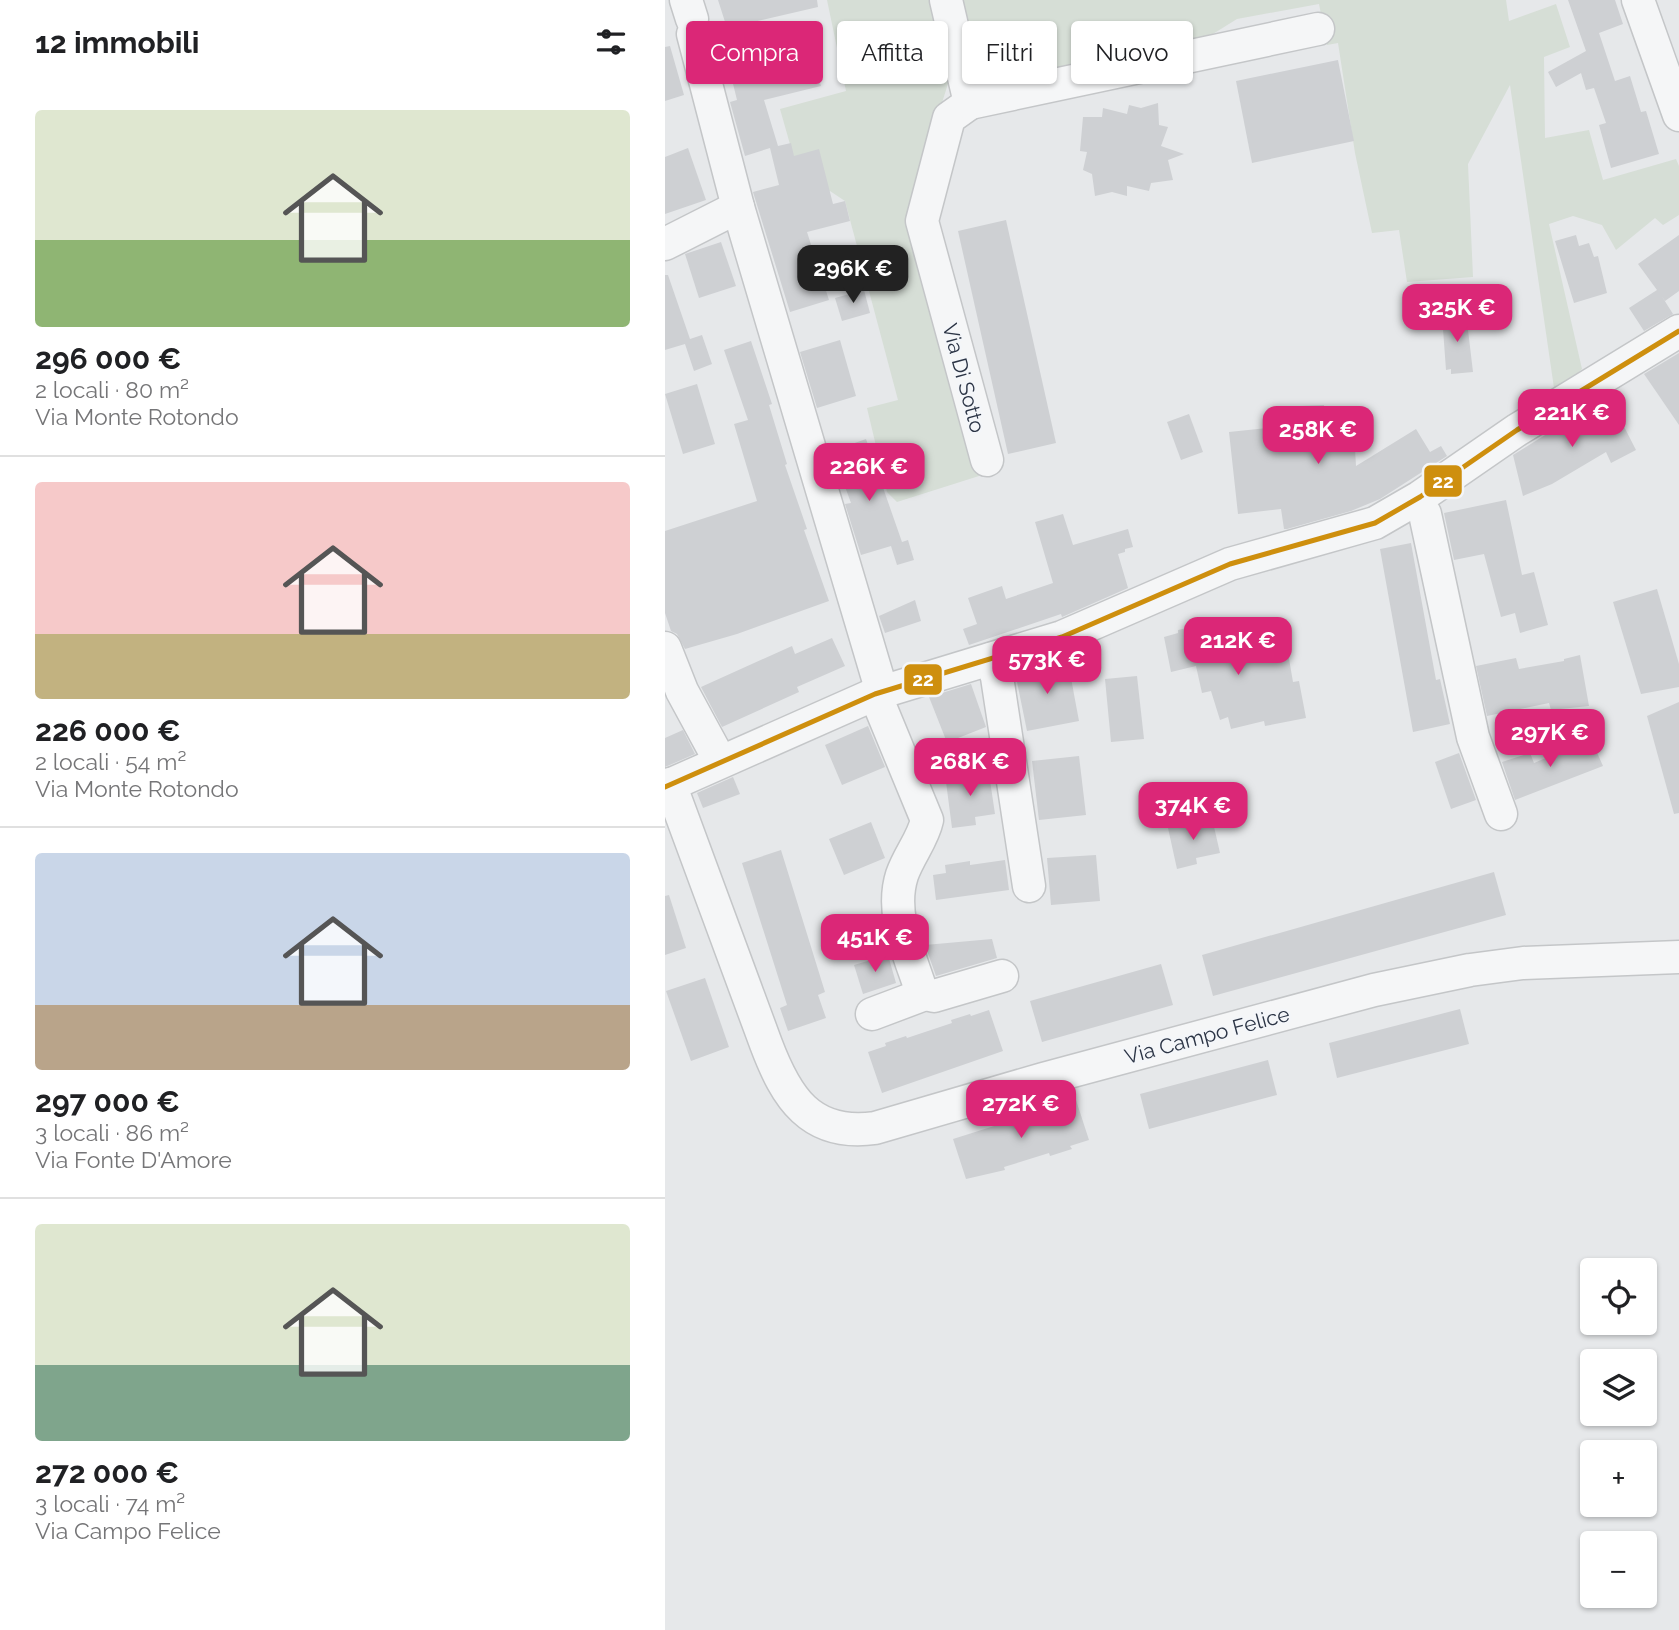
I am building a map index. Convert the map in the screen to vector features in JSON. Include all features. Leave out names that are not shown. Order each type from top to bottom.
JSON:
[{"type":"street","points":[[946,0],[970,103],[1318,29]]},
{"type":"street","points":[[1638,0],[1679,115]]},
{"type":"street","points":[[690,18],[739,207],[878,693],[927,820],[902,876],[897,906],[902,933],[925,995]]},
{"type":"street","name":"Via Di Sotto","points":[[970,103],[949,118],[922,221],[987,460]]},
{"type":"street","points":[[665,244],[739,207]]},
{"type":"street","points":[[1375,523],[1517,430],[1679,331]]},
{"type":"street","points":[[668,785],[878,693],[1062,637],[1230,564],[1375,523],[1417,518],[1481,467],[1481,456]]},
{"type":"street","points":[[1425,514],[1473,737],[1501,814]]},
{"type":"street","points":[[665,648],[682,691],[720,761]]},
{"type":"street","points":[[991,659],[999,690],[1029,886]]},
{"type":"street","name":"Via Campo Felice","points":[[668,785],[783,1084],[799,1108],[835,1128],[858,1131],[875,1128],[1374,990],[1470,970],[1523,963],[1679,957]]},
{"type":"street","points":[[872,1014],[912,1002],[925,995],[934,996],[1002,976]]},
{"type":"shaded area","points":[[827,0],[935,0],[940,21],[837,21],[837,48]]},
{"type":"shaded area","points":[[962,0],[1506,0],[1509,21],[1556,4],[1570,47],[1544,57],[1545,138],[1589,130],[1603,180],[1676,159],[1679,166],[1679,215],[1663,225],[1655,218],[1616,250],[1602,225],[1573,216],[1549,224],[1582,369],[1555,395],[1510,85],[1468,164],[1473,277],[1407,282],[1399,230],[1372,233],[1355,153],[1338,43],[1327,45],[1319,4],[1237,19],[1208,37],[1193,41],[1193,21],[1071,21],[1071,69],[1057,73],[1057,21],[967,21]]},
{"type":"shaded area","points":[[948,54],[952,71],[948,84]]},
{"type":"shaded area","points":[[845,84],[948,84],[905,220],[979,476],[897,502],[887,492],[867,408],[898,400],[845,201],[830,191],[805,197],[780,109],[846,91]]},
{"type":"building","points":[[718,0],[817,0],[818,7],[757,21],[725,21]]},
{"type":"building","points":[[1568,0],[1615,0],[1623,24],[1599,33],[1615,81],[1630,76],[1641,112],[1646,111],[1659,154],[1611,168],[1599,125],[1606,123],[1594,88],[1586,90],[1581,73],[1556,87],[1548,72],[1586,51]]},
{"type":"building","points":[[670,46],[684,95],[665,101],[665,47]]},
{"type":"building","points":[[1338,60],[1354,141],[1252,163],[1236,81]]},
{"type":"building","points":[[733,84],[820,84],[764,100],[778,146],[791,143],[794,156],[819,149],[833,204],[845,201],[850,221],[807,232],[829,300],[790,312],[753,192],[779,185],[770,148],[745,156],[730,102],[737,100]]},
{"type":"building","points":[[1158,103],[1159,125],[1168,127],[1161,146],[1184,154],[1168,160],[1173,180],[1151,183],[1149,191],[1127,186],[1127,196],[1112,192],[1095,196],[1092,174],[1083,170],[1087,152],[1080,151],[1083,117],[1102,117],[1103,108],[1127,114],[1129,105],[1141,108]]},
{"type":"building","points":[[688,148],[706,200],[665,214],[665,157]]},
{"type":"building","points":[[1006,220],[1056,443],[1008,454],[958,231]]},
{"type":"building","points":[[1576,235],[1579,246],[1589,243],[1594,257],[1598,256],[1607,293],[1574,303],[1555,241]]},
{"type":"building","points":[[1679,235],[1679,291],[1665,301],[1661,295],[1673,314],[1644,331],[1629,308],[1657,290],[1638,264]]},
{"type":"building","points":[[721,242],[736,286],[699,298],[685,254]]},
{"type":"building","points":[[665,275],[668,275],[690,339],[702,335],[712,364],[694,371],[685,344],[665,350]]},
{"type":"building","points":[[864,290],[870,313],[842,321],[835,298]]},
{"type":"building","points":[[1466,313],[1473,372],[1451,374],[1451,369],[1446,370],[1442,315]]},
{"type":"building","points":[[840,340],[856,396],[817,408],[800,352]]},
{"type":"building","points":[[751,341],[772,404],[769,405],[787,464],[785,465],[807,529],[804,530],[829,601],[737,634],[685,649],[677,634],[671,631],[665,613],[665,531],[757,501],[734,424],[748,420],[724,350]]},
{"type":"building","points":[[1679,353],[1679,425],[1644,374]]},
{"type":"building","points":[[697,384],[715,444],[683,454],[665,394]]},
{"type":"building","points":[[1324,405],[1325,416],[1353,414],[1356,466],[1416,429],[1430,452],[1441,446],[1447,456],[1380,499],[1351,511],[1287,529],[1284,529],[1281,509],[1238,514],[1229,432],[1276,427],[1275,407]]},
{"type":"building","points":[[1613,405],[1636,450],[1611,463],[1606,452],[1552,484],[1523,496],[1513,455],[1585,410],[1588,418]]},
{"type":"building","points":[[1189,414],[1203,452],[1181,460],[1167,422]]},
{"type":"building","points":[[866,439],[902,542],[908,540],[914,560],[897,565],[891,546],[861,555],[845,504],[851,503],[832,451]]},
{"type":"building","points":[[1506,500],[1522,575],[1534,572],[1548,625],[1520,633],[1515,613],[1501,617],[1484,554],[1454,560],[1444,513]]},
{"type":"building","points":[[1063,514],[1073,545],[1128,529],[1133,547],[1118,554],[1128,588],[1062,617],[1061,614],[969,645],[963,629],[977,624],[968,598],[1002,586],[1006,599],[1053,583],[1035,522]]},
{"type":"building","points":[[1411,543],[1436,680],[1440,679],[1450,724],[1413,732],[1380,549]]},
{"type":"building","points":[[1657,589],[1679,664],[1679,687],[1641,694],[1613,602]]},
{"type":"building","points":[[915,600],[921,621],[885,633],[879,616]]},
{"type":"building","points":[[1223,620],[1231,658],[1287,647],[1293,682],[1299,681],[1306,718],[1265,726],[1264,721],[1231,729],[1228,717],[1220,720],[1211,691],[1202,693],[1196,666],[1171,672],[1164,637],[1178,633],[1178,630]]},
{"type":"building","points":[[832,638],[845,666],[797,687],[799,692],[722,727],[701,687],[792,646],[795,654]]},
{"type":"building","points":[[1580,655],[1589,706],[1551,710],[1549,703],[1487,716],[1476,666],[1516,658],[1519,669],[1564,661]]},
{"type":"building","points":[[1068,662],[1079,721],[1027,731],[1015,672]]},
{"type":"building","points":[[1137,676],[1144,739],[1111,742],[1105,679]]},
{"type":"building","points":[[971,684],[986,727],[953,740],[946,740],[929,697]]},
{"type":"building","points":[[1679,702],[1679,813],[1674,814],[1647,716]]},
{"type":"building","points":[[868,726],[885,767],[842,785],[825,745]]},
{"type":"building","points":[[683,730],[695,754],[665,767],[665,738]]},
{"type":"building","points":[[1591,739],[1603,766],[1515,800],[1502,762],[1530,753],[1534,763]]},
{"type":"building","points":[[1459,753],[1476,800],[1451,809],[1435,762]]},
{"type":"building","points":[[1079,756],[1086,815],[1039,820],[1032,761]]},
{"type":"building","points":[[988,767],[995,814],[975,817],[976,825],[952,828],[946,782],[966,779],[965,770]]},
{"type":"building","points":[[733,777],[740,794],[703,808],[697,793]]},
{"type":"building","points":[[1212,818],[1220,853],[1196,858],[1197,864],[1177,869],[1168,828]]},
{"type":"building","points":[[871,822],[885,858],[844,875],[829,839]]},
{"type":"building","points":[[781,850],[825,992],[818,995],[826,1018],[788,1031],[780,1008],[787,1005],[742,863]]},
{"type":"building","points":[[1096,855],[1100,901],[1051,905],[1047,858]]},
{"type":"building","points":[[1005,860],[1009,890],[936,900],[933,875],[946,873],[945,865]]},
{"type":"building","points":[[1494,872],[1506,915],[1213,996],[1202,955]]},
{"type":"building","points":[[669,895],[686,948],[665,955],[665,896]]},
{"type":"building","points":[[992,939],[997,958],[936,976],[925,945]]},
{"type":"building","points":[[888,955],[896,983],[863,994],[854,965]]},
{"type":"building","points":[[1161,964],[1173,1005],[1042,1042],[1030,1001]]},
{"type":"building","points":[[705,978],[729,1047],[691,1061],[666,991]]},
{"type":"building","points":[[1460,1009],[1469,1044],[1337,1078],[1329,1043]]},
{"type":"building","points":[[989,1010],[1003,1051],[882,1093],[868,1052],[886,1046],[885,1043],[952,1023],[951,1020]]},
{"type":"building","points":[[1268,1060],[1277,1095],[1149,1129],[1140,1094]]},
{"type":"building","points":[[1076,1100],[1089,1140],[1050,1156],[1049,1153],[1004,1167],[1005,1170],[966,1179],[953,1139]]},
{"type":"transit line","name":"22","points":[[665,787],[875,694],[1062,637],[1230,564],[1375,523],[1420,497],[1517,430],[1679,331]]}]
